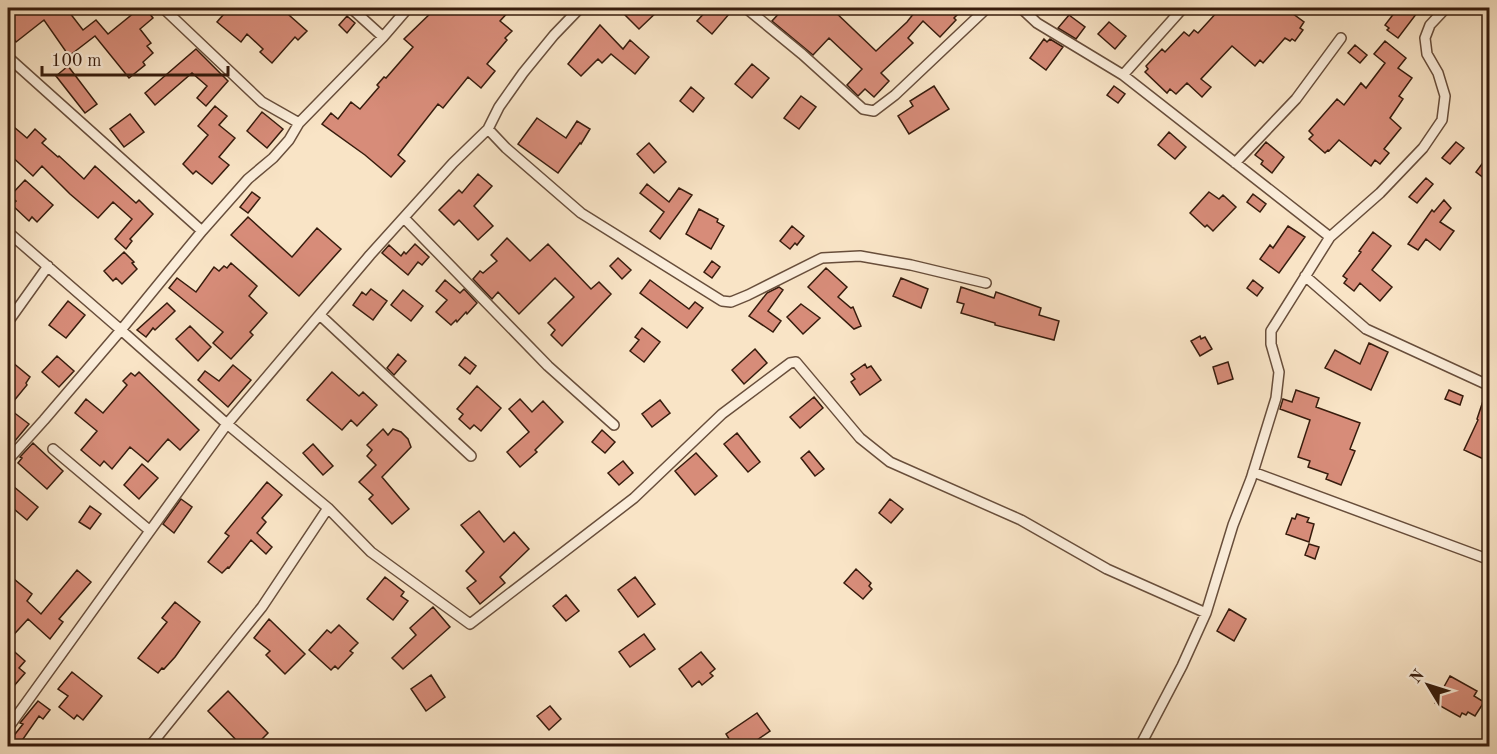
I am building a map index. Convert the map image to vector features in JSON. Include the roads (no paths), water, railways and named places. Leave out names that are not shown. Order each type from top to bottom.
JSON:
[{"type":"street","points":[[163,8],[262,102],[299,123]]},
{"type":"street","points":[[351,8],[382,37]]},
{"type":"street","points":[[8,460],[248,179],[273,158],[299,123],[408,8]]},
{"type":"street","points":[[8,728],[227,424],[321,316],[370,255],[453,163],[488,129],[499,107],[523,73],[580,8]]},
{"type":"street","points":[[746,8],[863,109],[874,111],[987,8]]},
{"type":"street","points":[[1021,8],[1037,23],[1123,75],[1330,237]]},
{"type":"street","points":[[1123,75],[1183,8]]},
{"type":"street","points":[[1140,747],[1182,666],[1206,613],[1233,525],[1253,472],[1276,398],[1279,372],[1271,344],[1271,331],[1330,237],[1380,193],[1416,155],[1442,120],[1445,96],[1438,73],[1427,54],[1425,38],[1430,26],[1446,8]]},
{"type":"street","points":[[1235,163],[1296,99],[1341,38]]},
{"type":"street","points":[[8,57],[202,231]]},
{"type":"street","points":[[488,129],[506,148],[581,213],[722,301],[731,302],[748,295],[822,258],[860,256],[911,265],[986,283]]},
{"type":"street","points":[[404,218],[540,359],[614,425]]},
{"type":"street","points":[[8,232],[227,424],[328,508],[371,552],[470,624],[634,498],[722,414],[790,363],[796,362],[860,438],[890,462],[1021,520],[1107,569],[1206,613]]},
{"type":"street","points":[[8,322],[48,266]]},
{"type":"street","points":[[1305,276],[1366,329],[1490,386]]},
{"type":"street","points":[[321,316],[471,456]]},
{"type":"street","points":[[53,449],[149,530]]},
{"type":"street","points":[[1253,472],[1490,560]]},
{"type":"street","points":[[150,747],[262,607],[328,508]]}]
